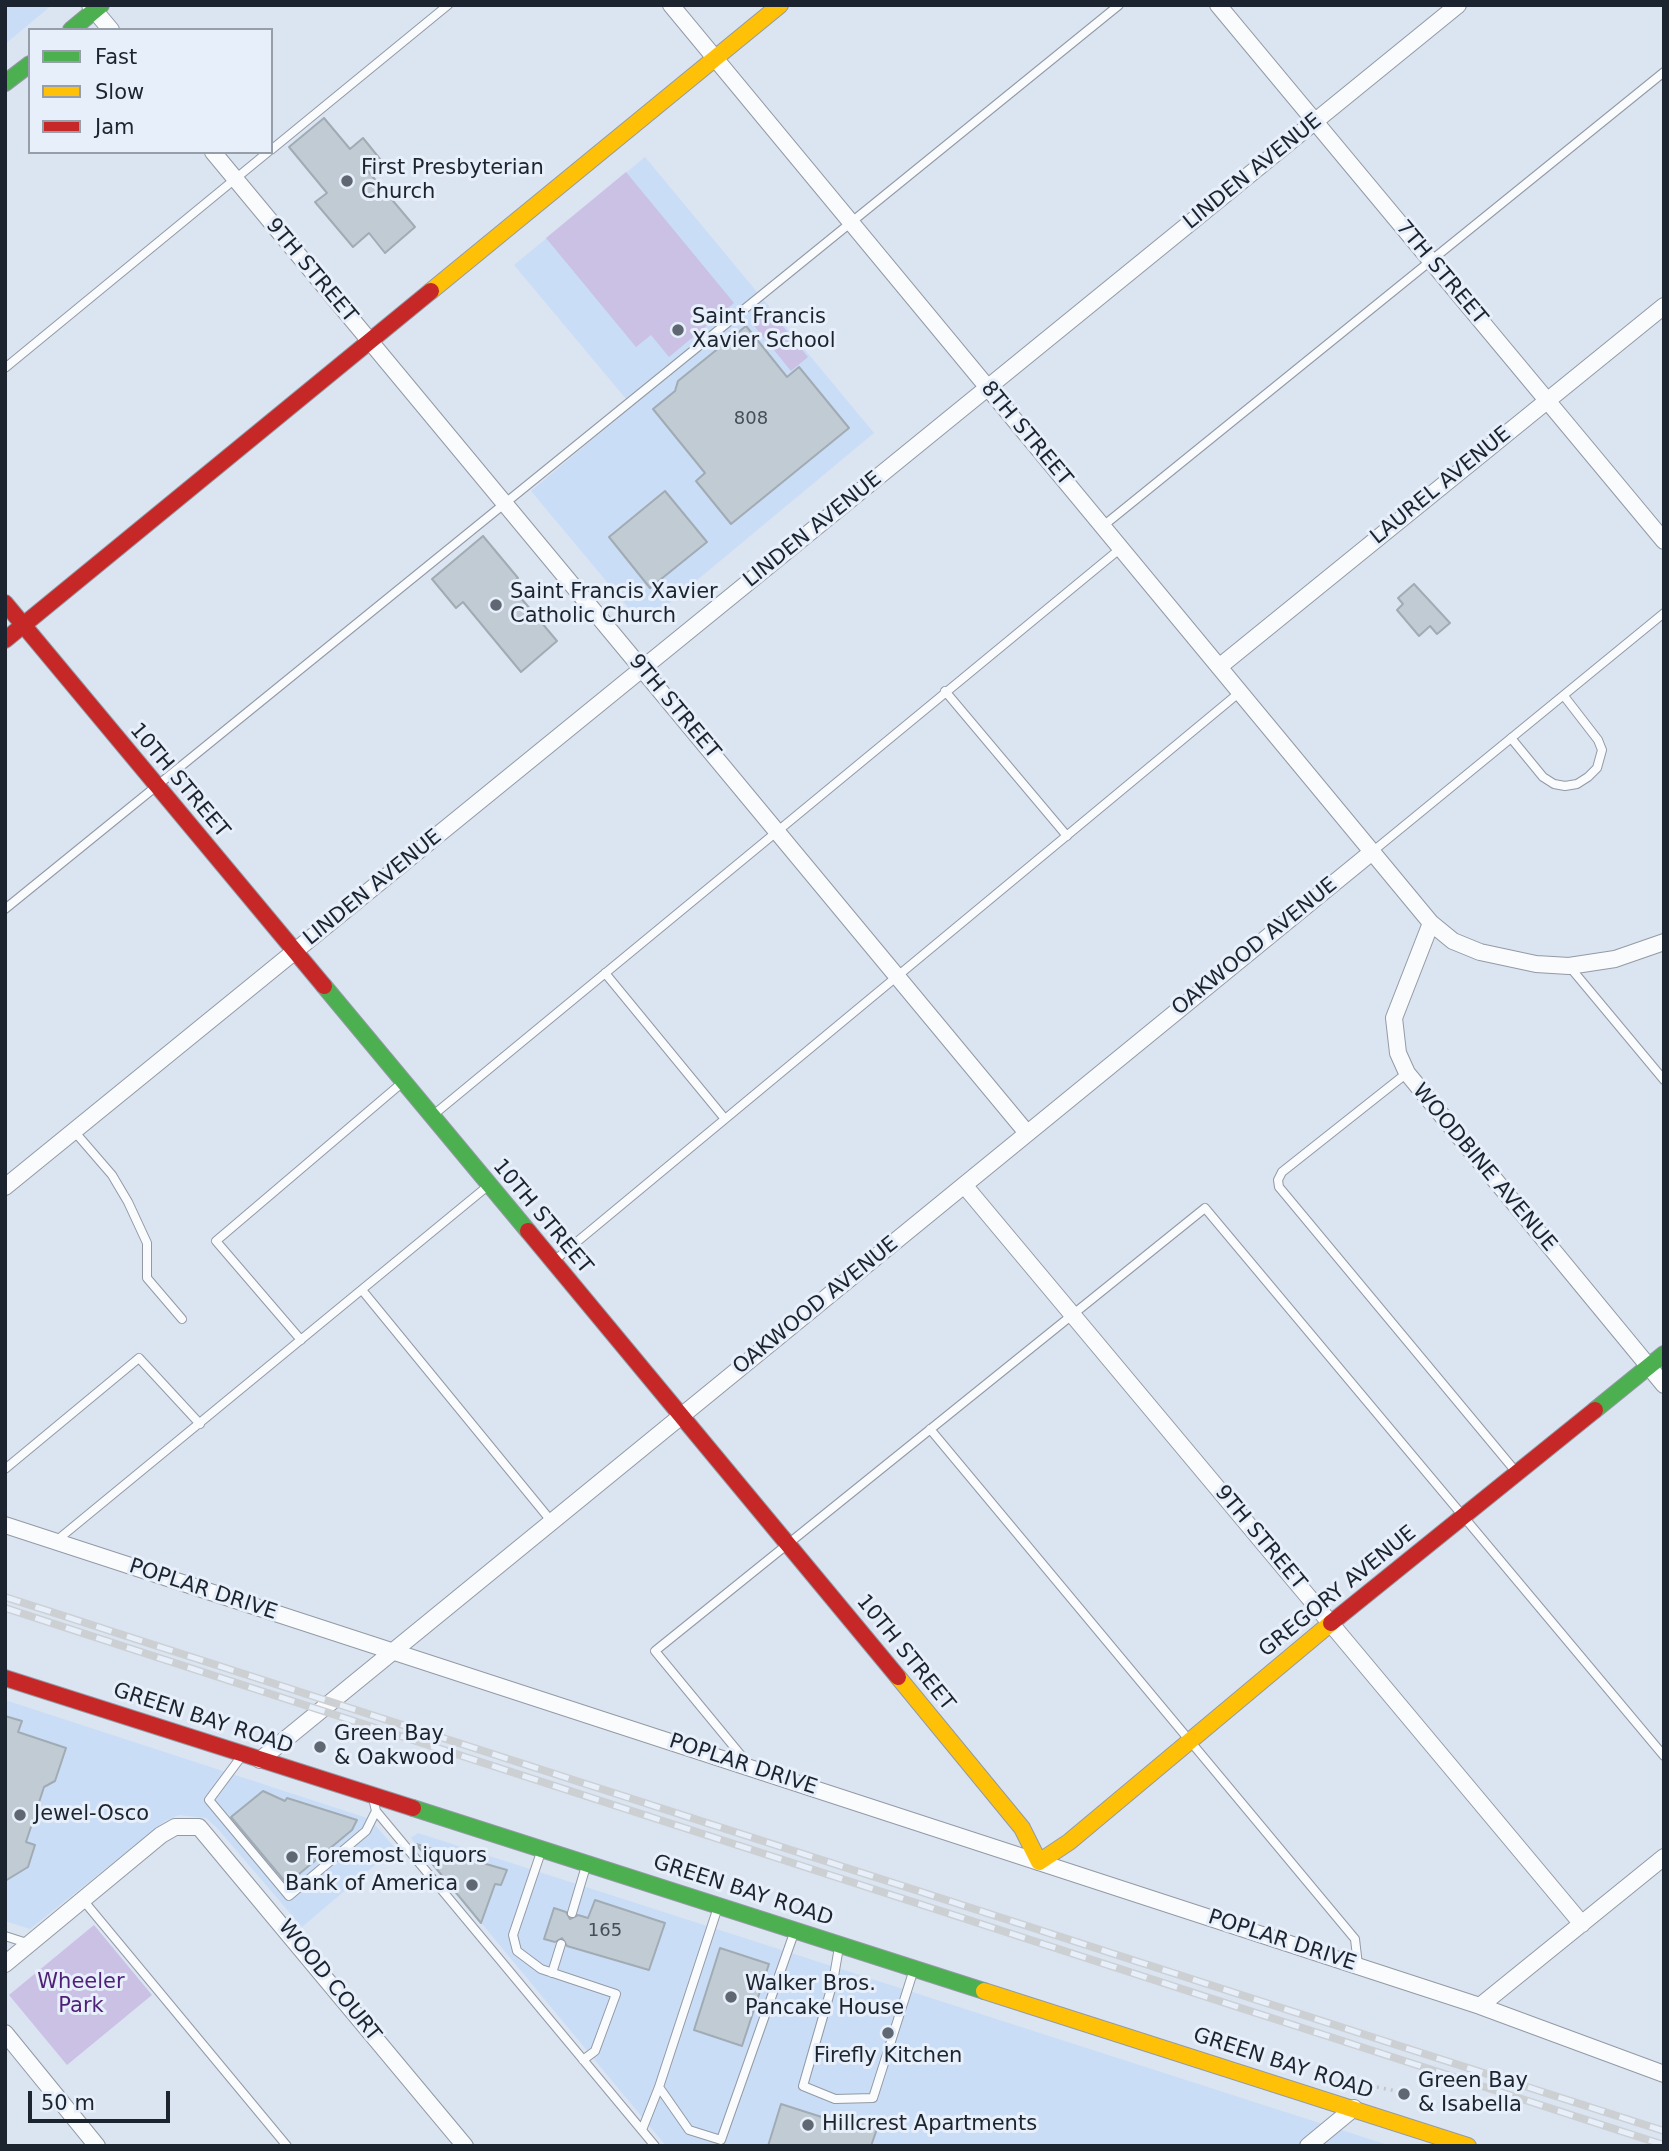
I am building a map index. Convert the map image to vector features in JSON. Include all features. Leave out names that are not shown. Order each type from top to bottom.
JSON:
[{"type":"street","name":"8TH STREET","points":[[671,5],[1431,923],[1453,941],[1480,952],[1517,961],[1569,966],[1615,959],[1664,942]]},
{"type":"street","points":[[5,640],[780,5]]},
{"type":"street","name":"7TH STREET","points":[[1218,5],[1664,541]]},
{"type":"street","name":"LINDEN AVENUE","points":[[5,1187],[1458,5]]},
{"type":"street","points":[[73,28],[96,7],[110,28]]},
{"type":"street","points":[[5,83],[28,66]]},
{"type":"street","name":"9TH STREET","points":[[214,154],[1027,1133]]},
{"type":"street","name":"LAUREL AVENUE","points":[[1219,667],[1664,306]]},
{"type":"street","name":"10TH STREET","points":[[5,603],[788,1544],[1022,1829],[1039,1862]]},
{"type":"street","name":"OAKWOOD AVENUE","points":[[260,1760],[1027,1133],[1377,857]]},
{"type":"street","name":"WOODBINE AVENUE","points":[[1431,923],[1394,1018],[1398,1053],[1407,1073],[1664,1385]]},
{"type":"street","name":"9TH STREET","points":[[964,1185],[1582,1924]]},
{"type":"street","name":"GREGORY AVENUE","points":[[1039,1862],[1069,1842],[1331,1623],[1664,1354]]},
{"type":"street","name":"POPLAR DRIVE","points":[[5,1525],[1480,2006],[1664,2074]]},
{"type":"street","name":"GREEN BAY ROAD","points":[[5,1678],[260,1760],[374,1803],[542,1849],[1468,2146]]},
{"type":"street","name":"WOOD COURT","points":[[83,1900],[161,1835],[175,1827],[200,1827],[465,2146]]},
{"type":"street","points":[[1480,2006],[1664,1857]]},
{"type":"street","points":[[5,1964],[83,1900]]},
{"type":"street","points":[[5,2034],[97,2146]]},
{"type":"street","points":[[1308,2146],[1354,2108]]},
{"type":"lane","points":[[273,149],[448,5]]},
{"type":"lane","points":[[5,909],[1119,5]]},
{"type":"lane","points":[[1103,526],[1664,72]]},
{"type":"lane","points":[[5,368],[266,154]]},
{"type":"lane","points":[[432,1116],[1121,548]]},
{"type":"lane","points":[[1377,857],[1511,738],[1664,613]]},
{"type":"lane","points":[[945,691],[1067,836]]},
{"type":"lane","points":[[553,1262],[1240,692]]},
{"type":"lane","points":[[1511,738],[1543,777],[1554,784],[1577,784],[1588,777],[1597,768],[1602,750],[1598,740],[1564,696]]},
{"type":"lane","points":[[1569,966],[1664,1080]]},
{"type":"lane","points":[[605,973],[725,1119]]},
{"type":"lane","points":[[1407,1073],[1282,1172],[1278,1180],[1279,1187],[1517,1473]]},
{"type":"lane","points":[[301,1340],[216,1241],[403,1082]]},
{"type":"lane","points":[[74,1131],[112,1175],[128,1202],[147,1243],[147,1278],[182,1319]]},
{"type":"lane","points":[[56,1541],[489,1185]]},
{"type":"lane","points":[[752,1768],[655,1651],[1205,1208],[1664,1756]]},
{"type":"lane","points":[[362,1290],[552,1522]]},
{"type":"lane","points":[[5,1469],[139,1358],[200,1423]]},
{"type":"lane","points":[[930,1429],[1355,1939],[1359,1966]]},
{"type":"lane","points":[[242,1754],[209,1800],[289,1896],[366,1832],[374,1803]]},
{"type":"lane","points":[[374,1803],[655,2146]]},
{"type":"lane","points":[[542,1849],[513,1935],[517,1951],[541,1969],[616,1994],[595,2051],[583,2060]]},
{"type":"lane","points":[[572,1913],[587,1864]]},
{"type":"lane","points":[[83,1900],[287,2146]]},
{"type":"lane","points":[[642,2130],[719,1906]]},
{"type":"lane","points":[[659,2087],[690,2130],[721,2140],[795,1930]]},
{"type":"lane","points":[[5,1936],[30,1944]]},
{"type":"lane","points":[[552,1973],[561,1944]]},
{"type":"lane","points":[[840,1944],[833,1982],[803,2086],[835,2099],[873,2098],[915,1968]]},
{"type":"path","points":[[1377,2087],[1396,2091]]},
{"type":"shaded area","points":[[5,5],[52,5],[5,44]]},
{"type":"shaded area","name":"Saint Francis Xavier School","points":[[645,157],[874,433],[643,625],[531,491],[632,406],[514,265]]},
{"type":"shaded area","points":[[5,1700],[370,1819],[395,1848],[302,1927],[206,1818],[179,1815],[165,1821],[30,1929],[5,1921]]},
{"type":"shaded area","points":[[418,1833],[1391,2146],[666,2146],[411,1838]]},
{"type":"green space","points":[[626,172],[734,303],[669,357],[651,335],[636,347],[546,238]]},
{"type":"green space","points":[[768,308],[808,357],[791,371],[751,322]]},
{"type":"green space","name":"Wheeler Park","points":[[94,1925],[152,1995],[67,2065],[9,1995]]},
{"type":"building","name":"First Presbyterian Church","points":[[324,118],[350,149],[363,138],[380,159],[367,170],[415,227],[385,253],[369,233],[353,247],[315,202],[327,193],[289,147]]},
{"type":"building","points":[[746,326],[787,377],[799,367],[849,428],[731,524],[696,481],[705,473],[653,409],[675,391],[678,381]]},
{"type":"building","points":[[665,491],[707,542],[650,588],[609,537]]},
{"type":"building","name":"Saint Francis Xavier Catholic Church","points":[[483,536],[518,578],[510,585],[557,641],[521,672],[463,602],[456,608],[432,579]]},
{"type":"building","points":[[1414,584],[1450,623],[1437,634],[1430,626],[1419,636],[1397,610],[1403,604],[1398,598]]},
{"type":"building","name":"Jewel-Osco","points":[[5,1716],[22,1721],[18,1732],[66,1748],[55,1781],[44,1787],[26,1842],[35,1845],[28,1867],[5,1881]]},
{"type":"building","name":"Foremost Liquors","points":[[263,1791],[285,1801],[287,1798],[357,1820],[352,1830],[287,1884],[231,1817]]},
{"type":"building","name":"Bank of America","points":[[416,1844],[507,1870],[501,1885],[495,1884],[481,1923]]},
{"type":"building","points":[[595,1900],[665,1923],[649,1970],[567,1946],[562,1938],[555,1942],[544,1939],[554,1908],[566,1912],[570,1919],[578,1915],[588,1918]]},
{"type":"building","name":"Walker Bros. Pancake House","points":[[720,1948],[769,1964],[742,2046],[694,2030]]},
{"type":"building","name":"Hillcrest Apartments","points":[[781,2104],[853,2127],[855,2118],[878,2126],[871,2146],[768,2146]]},
{"type":"railway","points":[[5,1597],[1664,2131]]},
{"type":"railway","points":[[5,1608],[1664,2145]]},
{"type":"traffic: fast","points":[[73,28],[101,5]]},
{"type":"traffic: fast","points":[[5,83],[28,66]]},
{"type":"traffic: fast","points":[[324,986],[528,1231]]},
{"type":"traffic: fast","points":[[1595,1410],[1664,1354]]},
{"type":"traffic: fast","points":[[413,1808],[984,1991]]},
{"type":"traffic: slow","points":[[431,291],[780,5]]},
{"type":"traffic: slow","points":[[898,1677],[1022,1828],[1039,1862],[1069,1842],[1331,1623]]},
{"type":"traffic: slow","points":[[984,1991],[1468,2146]]},
{"type":"traffic: jam","points":[[5,640],[431,291]]},
{"type":"traffic: jam","points":[[5,603],[324,986]]},
{"type":"traffic: jam","points":[[528,1231],[898,1677]]},
{"type":"traffic: jam","points":[[1331,1623],[1595,1410]]},
{"type":"traffic: jam","points":[[5,1678],[413,1808]]},
{"type":"place","name":"First Presbyterian Church","points":[[347,181]]},
{"type":"place","name":"Saint Francis Xavier School","points":[[678,330]]},
{"type":"place","name":"Saint Francis Xavier Catholic Church","points":[[496,605]]},
{"type":"place","name":"Green Bay & Oakwood","points":[[320,1747]]},
{"type":"place","name":"Jewel-Osco","points":[[20,1815]]},
{"type":"place","name":"Foremost Liquors","points":[[292,1857]]},
{"type":"place","name":"Bank of America","points":[[472,1885]]},
{"type":"place","name":"Walker Bros. Pancake House","points":[[731,1997]]},
{"type":"place","name":"Firefly Kitchen","points":[[888,2033]]},
{"type":"place","name":"Green Bay & Isabella","points":[[1404,2094]]},
{"type":"place","name":"Hillcrest Apartments","points":[[808,2125]]}]
